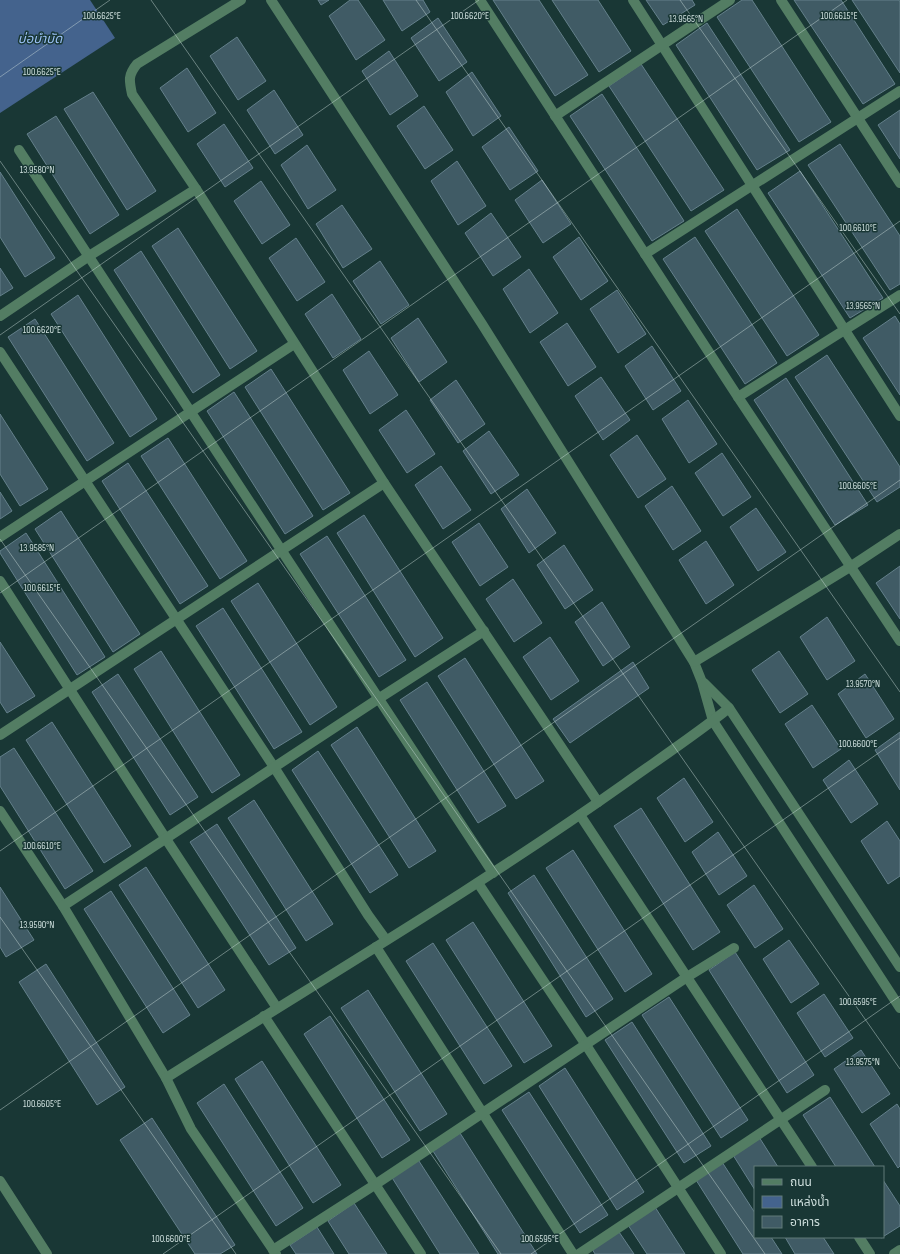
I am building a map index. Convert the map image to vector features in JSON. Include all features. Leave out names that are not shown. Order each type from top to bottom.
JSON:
[{"type":"street","points":[[241,0],[137,64],[131,71],[129,80],[132,94],[196,189],[384,483],[598,802]]},
{"type":"street","points":[[271,0],[482,324],[694,662],[702,682],[713,721],[900,1008]]},
{"type":"street","points":[[480,0],[738,397],[900,641]]},
{"type":"street","points":[[634,0],[900,416]]},
{"type":"street","points":[[555,116],[730,0]]},
{"type":"street","points":[[781,0],[900,182]]},
{"type":"street","points":[[645,254],[900,91]]},
{"type":"street","points":[[19,150],[493,873]]},
{"type":"street","points":[[0,316],[89,256],[196,189]]},
{"type":"street","points":[[738,397],[900,295]]},
{"type":"street","points":[[0,537],[294,344]]},
{"type":"street","points":[[0,352],[274,767],[368,915],[386,940]]},
{"type":"street","points":[[0,736],[384,483]]},
{"type":"street","points":[[694,662],[850,567],[900,534]]},
{"type":"street","points":[[0,581],[277,1008]]},
{"type":"street","points":[[63,906],[484,631]]},
{"type":"street","points":[[702,682],[729,708],[900,966]]},
{"type":"street","points":[[166,1078],[478,883],[580,815],[713,721],[729,708]]},
{"type":"street","points":[[0,811],[63,906],[166,1078],[191,1129],[274,1252],[687,977],[734,948]]},
{"type":"street","points":[[580,815],[811,1166]]},
{"type":"street","points":[[478,883],[586,1045],[721,1254]]},
{"type":"street","points":[[376,947],[573,1254]]},
{"type":"street","points":[[264,1016],[421,1254]]},
{"type":"street","points":[[579,1254],[826,1090]]},
{"type":"street","points":[[0,1181],[47,1254]]},
{"type":"street","points":[[860,1238],[870,1254]]},
{"type":"street","points":[[894,1254],[900,1250]]},
{"type":"water","name":"บ่อบำบัด","points":[[0,0],[90,0],[115,38],[0,113]]},
{"type":"building","points":[[318,0],[329,0],[321,5]]},
{"type":"building","points":[[350,0],[358,0],[385,40],[356,60],[329,16]]},
{"type":"building","points":[[383,0],[423,0],[430,12],[402,31]]},
{"type":"building","points":[[493,0],[539,0],[588,75],[555,96]]},
{"type":"building","points":[[552,0],[598,0],[631,51],[599,72]]},
{"type":"building","points":[[646,0],[692,0],[695,5],[663,25]]},
{"type":"building","points":[[742,0],[752,0],[831,122],[799,142],[717,17]]},
{"type":"building","points":[[794,0],[841,0],[895,84],[863,104]]},
{"type":"building","points":[[852,0],[899,0],[900,73]]},
{"type":"building","points":[[438,18],[467,62],[439,81],[411,38]]},
{"type":"building","points":[[707,23],[790,150],[757,170],[676,45]]},
{"type":"building","points":[[237,37],[266,81],[238,100],[210,56]]},
{"type":"building","points":[[389,51],[418,96],[390,115],[362,71]]},
{"type":"building","points":[[641,64],[724,190],[691,211],[609,86]]},
{"type":"building","points":[[187,68],[216,113],[188,132],[160,88]]},
{"type":"building","points":[[472,72],[501,116],[473,136],[446,92]]},
{"type":"building","points":[[274,90],[303,135],[275,154],[247,110]]},
{"type":"building","points":[[93,92],[156,191],[127,210],[64,109]]},
{"type":"building","points":[[602,94],[684,221],[652,241],[570,116]]},
{"type":"building","points":[[424,106],[453,150],[425,169],[397,126]]},
{"type":"building","points":[[900,110],[900,159],[878,125]]},
{"type":"building","points":[[56,116],[119,215],[90,234],[27,134]]},
{"type":"building","points":[[224,124],[253,168],[225,187],[197,144]]},
{"type":"building","points":[[509,127],[538,171],[510,190],[482,147]]},
{"type":"building","points":[[840,144],[900,236],[900,284],[890,290],[808,165]]},
{"type":"building","points":[[307,145],[336,190],[308,209],[281,165]]},
{"type":"building","points":[[457,161],[486,206],[458,225],[431,181]]},
{"type":"building","points":[[800,171],[883,298],[850,318],[768,193]]},
{"type":"building","points":[[0,172],[55,258],[25,277],[0,237]]},
{"type":"building","points":[[542,180],[571,224],[543,243],[515,200]]},
{"type":"building","points":[[261,181],[290,225],[262,244],[234,201]]},
{"type":"building","points":[[342,205],[372,249],[343,268],[316,224]]},
{"type":"building","points":[[737,209],[819,335],[787,356],[705,231]]},
{"type":"building","points":[[491,213],[521,257],[493,276],[465,233]]},
{"type":"building","points":[[178,228],[257,351],[230,369],[152,246]]},
{"type":"building","points":[[579,237],[608,281],[581,300],[553,257]]},
{"type":"building","points":[[695,237],[777,363],[745,384],[663,259]]},
{"type":"building","points":[[296,238],[325,282],[297,301],[269,258]]},
{"type":"building","points":[[141,251],[220,375],[193,393],[114,270]]},
{"type":"building","points":[[380,261],[409,305],[381,324],[353,281]]},
{"type":"building","points":[[0,268],[13,288],[0,296]]},
{"type":"building","points":[[529,269],[558,313],[530,333],[503,289]]},
{"type":"building","points":[[617,290],[646,334],[618,353],[590,309]]},
{"type":"building","points":[[332,294],[361,339],[333,358],[305,314]]},
{"type":"building","points":[[78,295],[157,419],[130,437],[51,314]]},
{"type":"building","points":[[895,316],[900,324],[900,395],[863,338]]},
{"type":"building","points":[[418,318],[447,362],[419,382],[391,338]]},
{"type":"building","points":[[35,319],[114,443],[87,461],[8,337]]},
{"type":"building","points":[[567,323],[596,367],[568,386],[540,342]]},
{"type":"building","points":[[652,346],[681,391],[653,410],[625,366]]},
{"type":"building","points":[[369,351],[398,395],[370,414],[343,370]]},
{"type":"building","points":[[827,355],[900,467],[900,487],[877,502],[795,377]]},
{"type":"building","points":[[271,369],[350,493],[323,510],[245,387]]},
{"type":"building","points":[[601,377],[630,420],[603,440],[575,396]]},
{"type":"building","points":[[786,378],[868,505],[835,525],[754,400]]},
{"type":"building","points":[[456,380],[485,424],[458,443],[430,400]]},
{"type":"building","points":[[234,392],[313,516],[285,534],[207,411]]},
{"type":"building","points":[[688,400],[717,444],[689,463],[662,419]]},
{"type":"building","points":[[406,410],[435,454],[407,473],[379,430]]},
{"type":"building","points":[[0,414],[48,489],[20,506],[0,474]]},
{"type":"building","points":[[489,431],[519,475],[491,494],[463,451]]},
{"type":"building","points":[[637,435],[666,479],[638,498],[610,455]]},
{"type":"building","points":[[168,438],[247,561],[220,579],[141,456]]},
{"type":"building","points":[[722,453],[751,497],[723,516],[695,473]]},
{"type":"building","points":[[128,463],[208,586],[180,604],[102,481]]},
{"type":"building","points":[[441,466],[471,510],[443,529],[415,485]]},
{"type":"building","points":[[672,486],[701,531],[673,550],[645,506]]},
{"type":"building","points":[[527,489],[556,533],[529,553],[501,509]]},
{"type":"building","points":[[0,492],[12,511],[0,519]]},
{"type":"building","points":[[756,508],[786,552],[758,571],[730,527]]},
{"type":"building","points":[[61,511],[140,634],[113,652],[35,529]]},
{"type":"building","points":[[364,515],[443,638],[415,657],[337,533]]},
{"type":"building","points":[[479,523],[508,567],[480,586],[452,542]]},
{"type":"building","points":[[26,533],[105,657],[77,675],[0,553],[0,551]]},
{"type":"building","points":[[327,536],[406,660],[379,677],[300,554]]},
{"type":"building","points":[[706,541],[734,585],[706,604],[679,560]]},
{"type":"building","points":[[564,545],[593,590],[565,609],[537,565]]},
{"type":"building","points":[[900,566],[900,619],[876,583]]},
{"type":"building","points":[[513,579],[542,623],[514,642],[486,599]]},
{"type":"building","points":[[258,583],[337,707],[310,725],[231,601]]},
{"type":"building","points":[[602,602],[630,647],[603,666],[575,622]]},
{"type":"building","points":[[223,608],[302,732],[274,749],[196,626]]},
{"type":"building","points":[[827,617],[855,661],[827,680],[800,637]]},
{"type":"building","points":[[550,637],[579,681],[551,700],[523,657]]},
{"type":"building","points":[[0,642],[35,696],[7,713],[0,702]]},
{"type":"building","points":[[161,651],[240,775],[212,793],[134,669]]},
{"type":"building","points":[[779,651],[808,694],[780,713],[752,670]]},
{"type":"building","points":[[465,658],[544,781],[516,799],[438,676]]},
{"type":"building","points":[[633,662],[649,688],[570,743],[553,719]]},
{"type":"building","points":[[118,674],[198,797],[170,815],[92,692]]},
{"type":"building","points":[[865,674],[894,719],[866,738],[838,694]]},
{"type":"building","points":[[427,682],[506,806],[478,823],[400,700]]},
{"type":"building","points":[[812,705],[841,749],[813,768],[785,724]]},
{"type":"building","points":[[52,722],[131,846],[104,863],[26,740]]},
{"type":"building","points":[[357,727],[436,851],[409,868],[331,745]]},
{"type":"building","points":[[900,732],[900,790],[875,750]]},
{"type":"building","points":[[14,748],[93,871],[65,889],[0,786],[0,757]]},
{"type":"building","points":[[318,751],[398,875],[370,893],[292,770]]},
{"type":"building","points":[[849,760],[878,804],[851,823],[823,780]]},
{"type":"building","points":[[684,778],[713,822],[685,842],[657,798]]},
{"type":"building","points":[[254,800],[333,924],[306,941],[228,818]]},
{"type":"building","points":[[641,808],[720,932],[693,950],[614,826]]},
{"type":"building","points":[[887,821],[900,841],[900,876],[888,884],[861,841]]},
{"type":"building","points":[[217,824],[296,948],[269,965],[190,842]]},
{"type":"building","points":[[718,832],[747,876],[719,895],[692,852]]},
{"type":"building","points":[[573,850],[652,974],[625,992],[546,868]]},
{"type":"building","points":[[146,867],[225,990],[198,1008],[119,885]]},
{"type":"building","points":[[534,875],[613,999],[586,1017],[508,893]]},
{"type":"building","points":[[754,885],[783,929],[755,948],[727,905]]},
{"type":"building","points":[[0,887],[34,940],[6,957],[0,947]]},
{"type":"building","points":[[111,891],[190,1015],[163,1033],[84,909]]},
{"type":"building","points":[[473,922],[552,1046],[524,1063],[446,940]]},
{"type":"building","points":[[789,940],[819,984],[791,1003],[763,959]]},
{"type":"building","points":[[433,943],[512,1066],[484,1084],[406,961]]},
{"type":"building","points":[[735,952],[814,1075],[787,1093],[709,970]]},
{"type":"building","points":[[46,964],[125,1087],[97,1105],[19,982]]},
{"type":"building","points":[[368,990],[447,1114],[420,1131],[341,1008]]},
{"type":"building","points":[[824,994],[853,1038],[825,1057],[797,1013]]},
{"type":"building","points":[[669,997],[748,1120],[721,1138],[642,1015]]},
{"type":"building","points":[[330,1016],[410,1140],[382,1158],[304,1034]]},
{"type":"building","points":[[632,1022],[711,1146],[684,1163],[605,1040]]},
{"type":"building","points":[[861,1050],[890,1094],[862,1113],[834,1069]]},
{"type":"building","points":[[262,1061],[341,1185],[313,1203],[235,1079]]},
{"type":"building","points":[[565,1068],[644,1192],[617,1210],[539,1086]]},
{"type":"building","points":[[224,1084],[303,1208],[276,1226],[197,1103]]},
{"type":"building","points":[[529,1092],[608,1215],[580,1233],[502,1110]]},
{"type":"building","points":[[830,1097],[874,1166],[835,1166],[803,1115]]},
{"type":"building","points":[[897,1104],[900,1109],[900,1166],[898,1168],[870,1124]]},
{"type":"building","points":[[152,1118],[235,1245],[220,1254],[195,1254],[120,1140]]},
{"type":"building","points":[[460,1133],[537,1254],[498,1254],[433,1151]]},
{"type":"building","points":[[759,1137],[777,1166],[754,1166],[754,1188],[733,1155]]},
{"type":"building","points":[[417,1158],[479,1254],[440,1254],[391,1176]]},
{"type":"building","points":[[722,1162],[754,1211],[754,1238],[772,1238],[782,1254],[743,1254],[696,1180]]},
{"type":"building","points":[[884,1182],[900,1206],[900,1226],[884,1236]]},
{"type":"building","points":[[354,1203],[387,1254],[349,1254],[328,1221]]},
{"type":"building","points":[[655,1207],[685,1254],[647,1254],[628,1225]]},
{"type":"building","points":[[317,1227],[334,1254],[296,1254],[290,1245]]},
{"type":"building","points":[[617,1229],[634,1254],[595,1254],[591,1247]]},
{"type":"building","points":[[786,1238],[824,1238],[834,1254],[795,1254]]}]
